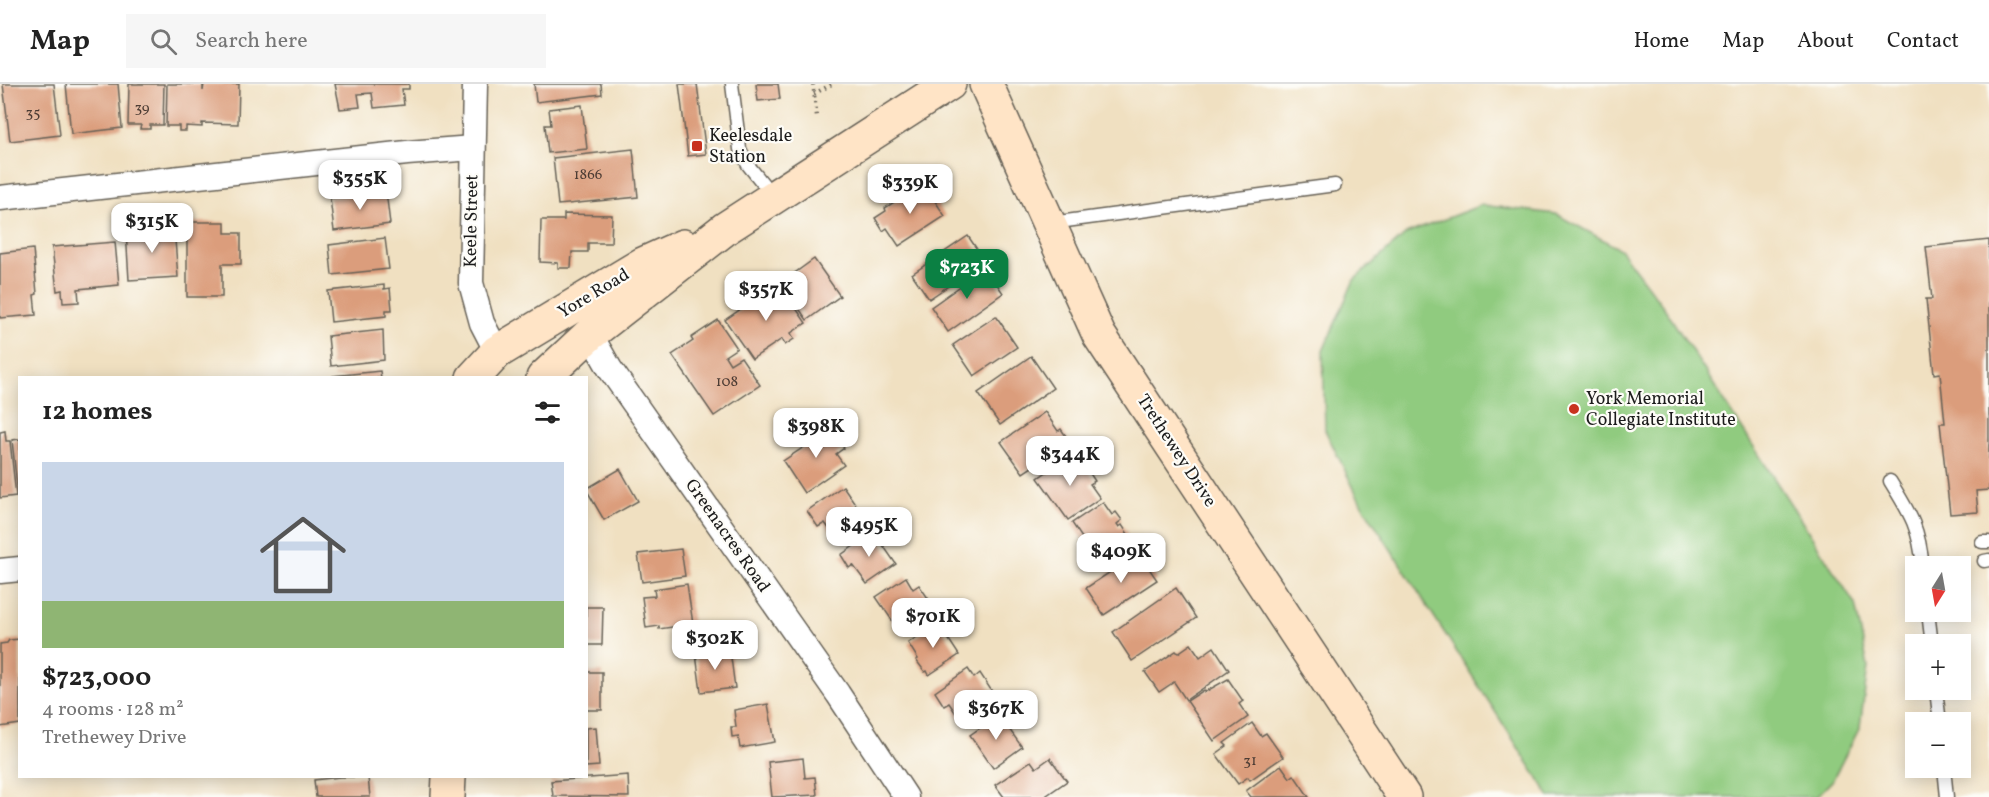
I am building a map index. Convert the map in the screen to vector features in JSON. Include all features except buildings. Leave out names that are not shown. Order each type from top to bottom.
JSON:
[{"type":"main road","name":"Yore Road","points":[[545,376],[590,334],[726,228],[949,84]]},
{"type":"main road","name":"Trethewey Drive","points":[[986,84],[1099,335],[1404,797]]},
{"type":"main road","name":"Yore Road","points":[[475,376],[497,352],[643,264],[726,228]]},
{"type":"main road","points":[[448,797],[449,778]]},
{"type":"street","name":"Keele Street","points":[[475,84],[471,283],[482,323],[497,352]]},
{"type":"street","points":[[0,198],[407,153],[473,148]]},
{"type":"street","name":"Greenacres Road","points":[[590,334],[610,369],[838,694],[906,797]]},
{"type":"street","points":[[0,571],[18,569]]},
{"type":"lane","points":[[732,84],[740,149],[748,165],[774,196]]},
{"type":"lane","points":[[1049,224],[1335,185]]},
{"type":"lane","points":[[1890,481],[1912,516],[1921,540],[1922,556]]},
{"type":"lane","points":[[1945,778],[1947,797]]},
{"type":"path","points":[[813,84],[817,118]]},
{"type":"path","points":[[814,94],[832,84]]},
{"type":"green space","points":[[1481,205],[1556,214],[1620,249],[1665,309],[1855,604],[1868,667],[1860,727],[1832,781],[1816,797],[1550,797],[1361,503],[1325,430],[1323,351],[1354,280],[1406,234]]},
{"type":"place","name":"Keelesdale Station","points":[[697,146]]},
{"type":"place","name":"York Memorial Collegiate Institute","points":[[1574,409]]}]
